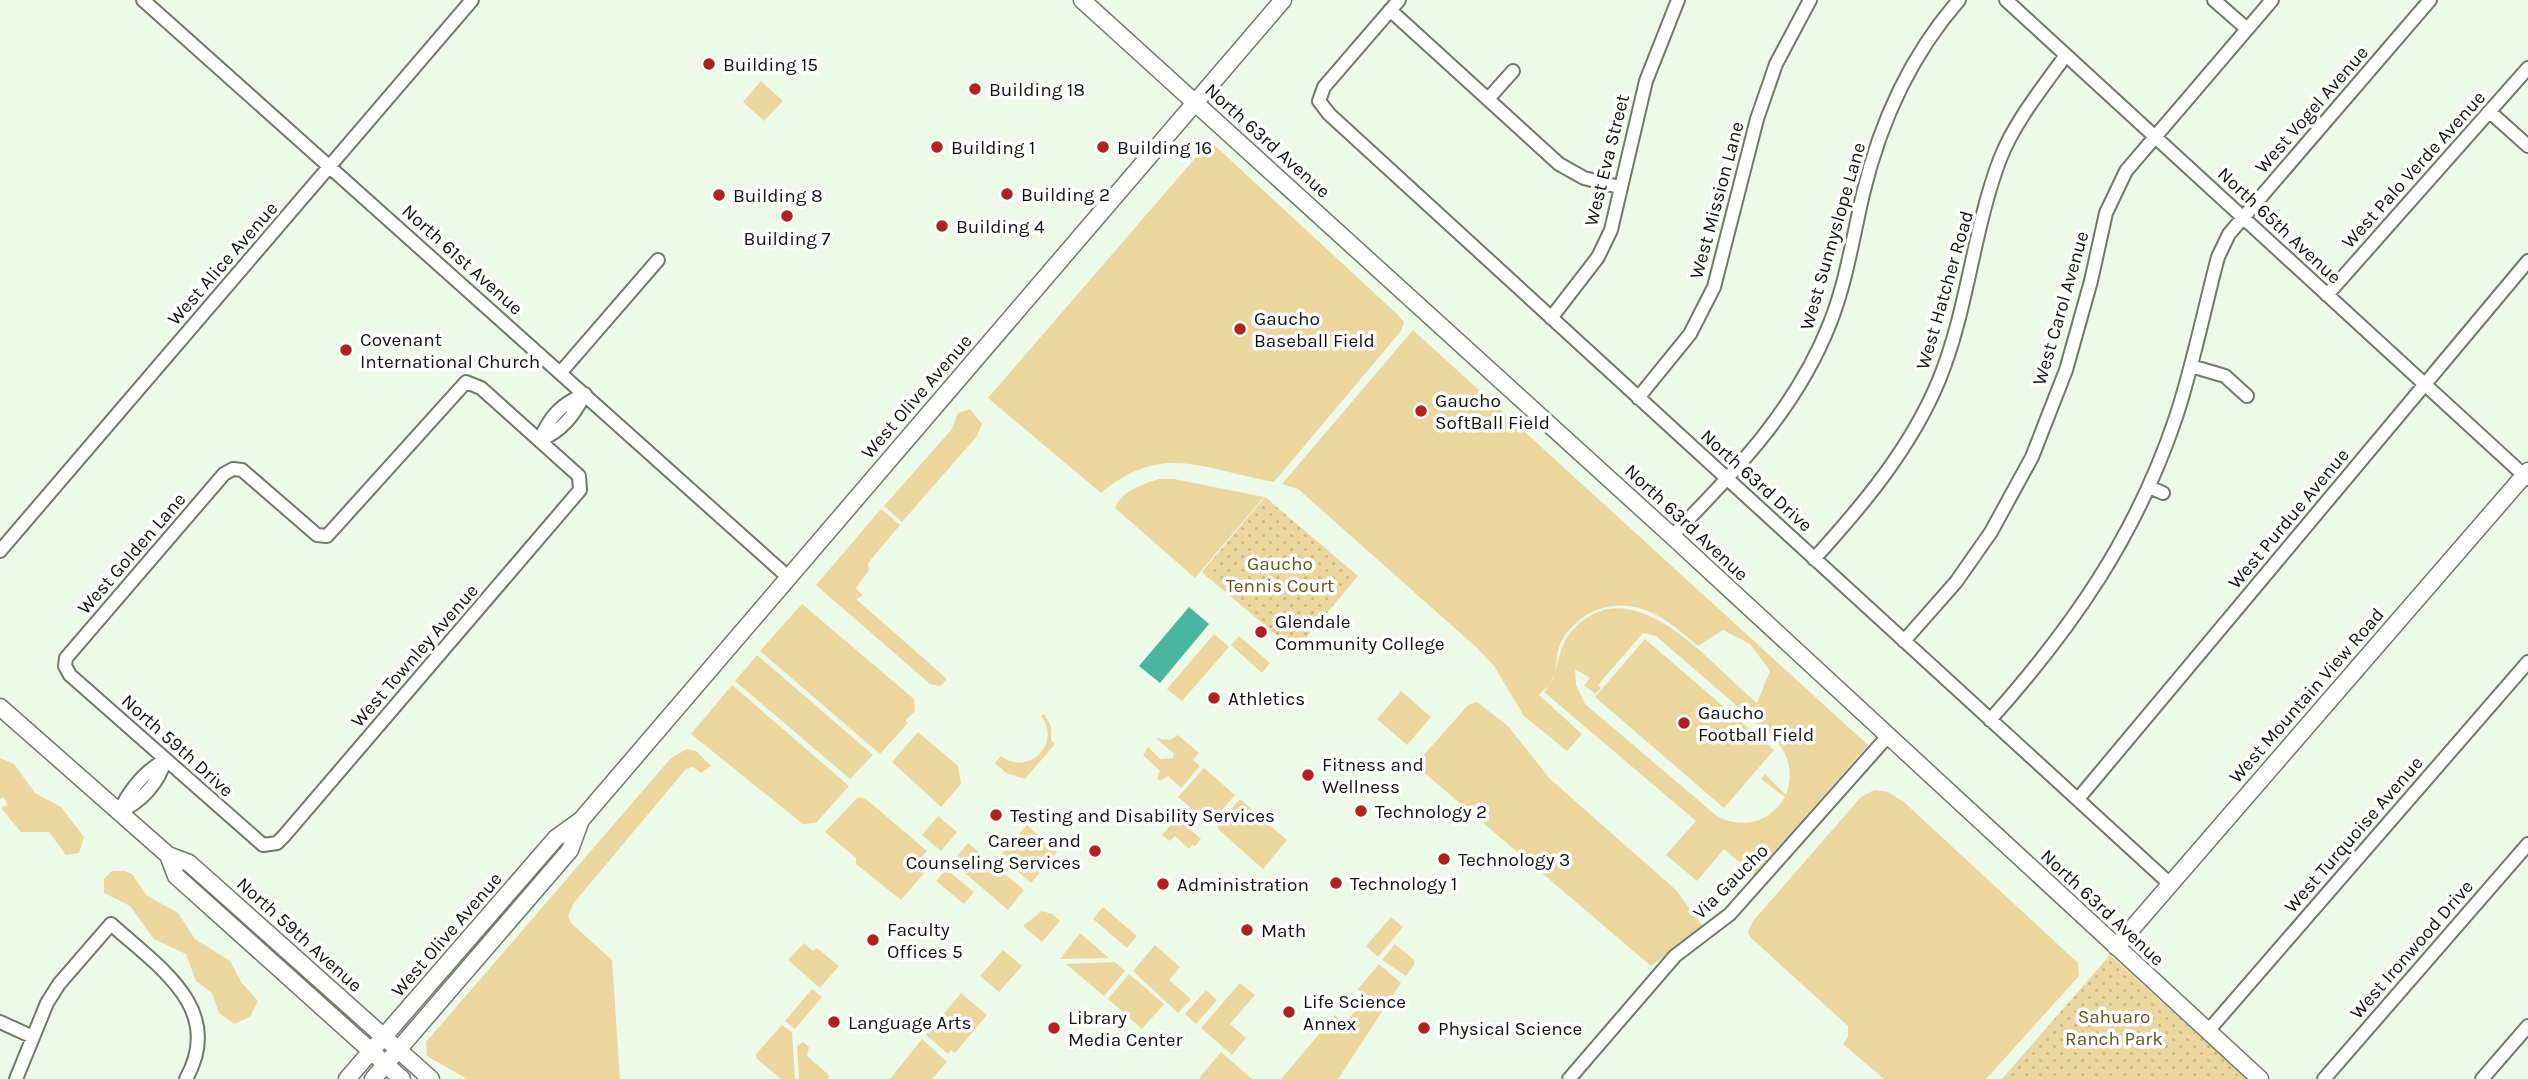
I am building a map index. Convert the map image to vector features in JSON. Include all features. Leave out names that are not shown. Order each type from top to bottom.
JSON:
[{"type":"main road","name":"North 63rd Avenue","points":[[1082,0],[1672,536],[2260,1079]]},
{"type":"main road","name":"West Olive Avenue","points":[[347,1079],[556,838],[581,820],[1283,0]]},
{"type":"main road","name":"West Mountain View Road","points":[[2116,947],[2527,475]]},
{"type":"main road","name":"North 59th Avenue","points":[[0,707],[168,855],[189,863],[431,1079]]},
{"type":"main road","name":"West Olive Avenue","points":[[373,1079],[570,850],[581,820]]},
{"type":"main road","name":"North 59th Avenue","points":[[168,855],[176,876],[402,1079]]},
{"type":"street","name":"North 61st Avenue","points":[[143,0],[788,577]]},
{"type":"street","name":"West Alice Avenue","points":[[0,551],[472,0]]},
{"type":"street","name":"West Eva Street","points":[[1551,318],[1598,257],[1611,230],[1646,81],[1678,0]]},
{"type":"street","name":"West Mission Lane","points":[[1638,398],[1690,334],[1714,287],[1757,119],[1776,64],[1810,0]]},
{"type":"street","name":"West Sunnyslope Lane","points":[[1672,536],[1727,478],[1781,414],[1823,341],[1838,299],[1864,190],[1887,116],[1922,49],[1959,0]]},
{"type":"street","name":"North 65th Avenue","points":[[2006,0],[2527,475]]},
{"type":"street","points":[[2214,0],[2248,29]]},
{"type":"street","name":"West Carol Avenue","points":[[1904,641],[1956,582],[1984,542],[2032,457],[2066,370],[2091,281],[2106,214],[2126,171],[2273,0]]},
{"type":"street","name":"West Vogel Avenue","points":[[1990,720],[2073,621],[2118,549],[2149,486],[2176,416],[2218,257],[2244,216],[2430,0]]},
{"type":"street","points":[[1394,5],[1488,99],[1559,164],[1584,178],[1619,187]]},
{"type":"street","name":"North 63rd Drive","points":[[1394,5],[1324,87],[1319,102],[1638,398],[2170,884]]},
{"type":"street","name":"West Hatcher Road","points":[[1814,559],[1848,522],[1905,445],[1938,381],[1960,318],[2001,158],[2034,100],[2066,55]]},
{"type":"street","name":"West Palo Verde Avenue","points":[[2327,295],[2528,68]]},
{"type":"street","points":[[1488,99],[1513,71]]},
{"type":"street","points":[[2490,112],[2528,146]]},
{"type":"street","points":[[561,372],[658,260]]},
{"type":"street","name":"West Purdue Avenue","points":[[2078,799],[2528,261]]},
{"type":"street","points":[[2191,366],[2224,376],[2247,396]]},
{"type":"street","name":"West Golden Lane","points":[[65,666],[66,658],[75,647],[224,474],[233,469],[242,470],[317,535],[327,536],[457,388],[466,382],[481,388],[540,440]]},
{"type":"street","points":[[540,440],[556,433],[577,409],[585,394]]},
{"type":"street","name":"West Townley Avenue","points":[[270,846],[277,843],[292,827],[580,490],[582,484],[579,476],[540,440]]},
{"type":"street","points":[[2149,486],[2164,493]]},
{"type":"street","name":"West Turquoise Avenue","points":[[2208,1031],[2528,662]]},
{"type":"street","name":"North 59th Drive","points":[[65,666],[70,675],[258,842],[270,846]]},
{"type":"street","name":"Via Gaucho","points":[[1569,1079],[1675,956],[1730,914],[1887,737]]},
{"type":"street","points":[[119,812],[135,805],[161,775],[165,760]]},
{"type":"street","name":"West Ironwood Drive","points":[[2324,1079],[2528,844]]},
{"type":"street","points":[[16,1079],[59,984],[111,924],[179,986],[188,998],[196,1021],[197,1054],[186,1079]]},
{"type":"street","points":[[0,1022],[33,1037]]},
{"type":"street","points":[[2482,1079],[2528,1026]]},
{"type":"green space","points":[[761,81],[783,101],[764,121],[743,102]]},
{"type":"green space","points":[[1210,141],[1404,322],[1401,331],[1274,482],[1205,466],[1165,464],[1144,468],[1123,477],[1101,493],[988,398]]},
{"type":"green space","points":[[1413,330],[1868,745],[1754,875],[1724,849],[1697,881],[1666,855],[1696,821],[1544,692],[1550,684],[1539,695],[1582,734],[1567,751],[1524,716],[1494,666],[1475,646],[1298,489],[1282,484]],"holes":[[[1622,606],[1636,607],[1662,618],[1698,646],[1723,630],[1750,644],[1770,671],[1757,703],[1695,646],[1670,628],[1645,614],[1620,608],[1595,613],[1572,631],[1563,646],[1555,672],[1561,642],[1574,625],[1592,612]],[[1643,633],[1656,636],[1774,738],[1783,751],[1790,772],[1786,795],[1765,774],[1761,779],[1785,797],[1772,812],[1746,823],[1718,817],[1585,704],[1576,685],[1575,669],[1590,678],[1584,685],[1595,694],[1601,688],[1598,685]]]},
{"type":"green space","points":[[970,409],[982,424],[977,436],[902,522],[884,506],[952,429],[958,413]]},
{"type":"green space","points":[[1159,479],[1174,479],[1264,497],[1195,578],[1115,508],[1127,493]]},
{"type":"green space","name":"Gaucho Tennis Court","points":[[1265,497],[1358,576],[1295,651],[1202,572]]},
{"type":"green space","points":[[881,509],[900,525],[868,563],[869,570],[856,588],[863,596],[856,599],[947,679],[940,686],[930,684],[816,585]]},
{"type":"green space","points":[[802,604],[914,699],[915,711],[905,721],[908,723],[880,754],[760,651]]},
{"type":"green space","points":[[1214,634],[1229,647],[1182,701],[1167,689]]},
{"type":"green space","points":[[1239,636],[1270,663],[1262,673],[1231,645]]},
{"type":"green space","name":"Gaucho Football Field","points":[[1645,639],[1774,750],[1724,808],[1595,697]]},
{"type":"green space","points":[[757,655],[873,755],[850,779],[735,681]]},
{"type":"green space","points":[[732,685],[849,786],[816,823],[803,824],[691,734]]},
{"type":"green space","points":[[1401,691],[1431,717],[1407,745],[1377,719]]},
{"type":"green space","points":[[1477,702],[1508,726],[1550,779],[1676,890],[1703,927],[1701,931],[1651,966],[1415,765],[1468,705]]},
{"type":"green space","points":[[1044,714],[1051,726],[1051,740],[1055,744],[1025,779],[1006,773],[995,763],[1001,756],[1021,763],[1031,760],[1045,746],[1048,737],[1047,727],[1041,716]]},
{"type":"green space","points":[[918,732],[958,766],[961,784],[941,807],[892,762]]},
{"type":"green space","points":[[1178,735],[1199,753],[1193,760],[1200,766],[1181,788],[1168,776],[1160,781],[1157,778],[1160,771],[1143,755],[1148,747],[1160,759],[1173,758],[1174,754],[1156,738],[1170,740]]},
{"type":"green space","points":[[687,749],[696,751],[711,766],[701,773],[693,767],[686,769],[573,904],[568,916],[572,924],[612,960],[620,1079],[467,1079],[427,1056],[426,1042],[671,758]]},
{"type":"green space","points":[[0,758],[14,764],[35,793],[61,807],[84,837],[79,853],[66,855],[49,832],[21,832],[1,808],[8,805],[3,797],[0,799]]},
{"type":"green space","points":[[1204,768],[1235,795],[1210,824],[1178,797]]},
{"type":"green space","points":[[1874,790],[1888,792],[1905,803],[2078,963],[2079,976],[1986,1079],[1884,1079],[1843,1044],[1848,1036],[1848,1026],[1750,937],[1748,931],[1753,921],[1861,797]]},
{"type":"green space","points":[[858,797],[866,799],[927,851],[921,858],[930,866],[901,900],[856,864],[856,858],[825,832]]},
{"type":"green space","points":[[1240,799],[1287,840],[1263,869],[1219,830],[1217,825]]},
{"type":"green space","points":[[938,816],[957,832],[941,851],[922,835]]},
{"type":"green space","points":[[1177,818],[1201,839],[1195,846],[1192,845],[1189,849],[1175,836],[1170,841],[1162,835]]},
{"type":"green space","points":[[1027,825],[1057,852],[1031,883],[1000,856]]},
{"type":"green space","points":[[968,843],[1024,890],[1008,910],[952,862]]},
{"type":"green space","points":[[946,869],[974,892],[964,904],[936,881]]},
{"type":"green space","points":[[112,871],[132,874],[146,895],[178,913],[195,939],[230,961],[241,982],[258,1001],[250,1017],[234,1024],[219,1013],[212,993],[196,981],[186,954],[154,939],[130,906],[104,893],[104,879]]},
{"type":"green space","points":[[1103,907],[1137,936],[1127,948],[1093,919]]},
{"type":"green space","points":[[1042,911],[1052,914],[1060,921],[1042,942],[1023,926]]},
{"type":"green space","points":[[1391,917],[1403,927],[1378,957],[1366,946]]},
{"type":"green space","points":[[1080,933],[1109,958],[1060,959]]},
{"type":"green space","points":[[804,943],[813,951],[817,948],[839,966],[820,988],[788,960]]},
{"type":"green space","points":[[1395,944],[1414,960],[1414,965],[1406,976],[1382,960]]},
{"type":"green space","points":[[1155,945],[1180,967],[1169,980],[1191,999],[1178,1013],[1133,971]]},
{"type":"green space","points":[[1003,950],[1022,966],[999,992],[980,976]]},
{"type":"green space","name":"Sahuaro Ranch Park","points":[[2110,955],[2247,1079],[2002,1079]]},
{"type":"green space","points":[[1115,962],[1125,971],[1104,996],[1066,964]]},
{"type":"green space","points":[[1379,964],[1401,983],[1338,1079],[1281,1079],[1335,1015],[1345,1023],[1367,997],[1358,989]]},
{"type":"green space","points":[[1129,974],[1164,1004],[1142,1029],[1108,999]]},
{"type":"green space","points":[[1240,983],[1255,995],[1230,1024],[1246,1038],[1232,1055],[1201,1028]]},
{"type":"green space","points":[[812,989],[822,997],[795,1029],[785,1021]]},
{"type":"green space","points":[[1206,990],[1217,1000],[1196,1024],[1185,1014]]},
{"type":"green space","points":[[961,993],[987,1015],[955,1053],[951,1050],[948,1054],[926,1035]]},
{"type":"green space","points":[[782,1025],[792,1032],[795,1079],[781,1079],[757,1059],[756,1054]]},
{"type":"green space","points":[[922,1039],[947,1062],[932,1079],[890,1079]]},
{"type":"green space","points":[[803,1042],[809,1047],[807,1056],[830,1076],[827,1079],[799,1079],[797,1046]]},
{"type":"green space","points":[[1221,1052],[1252,1079],[1202,1079],[1200,1077]]},
{"type":"water","points":[[1189,607],[1209,624],[1160,683],[1139,666]]},
{"type":"place","name":"Building 15","points":[[709,64]]},
{"type":"place","name":"Building 18","points":[[975,89]]},
{"type":"place","name":"Building 1","points":[[937,147]]},
{"type":"place","name":"Building 16","points":[[1103,147]]},
{"type":"place","name":"Building 2","points":[[1007,194]]},
{"type":"place","name":"Building 8","points":[[719,195]]},
{"type":"place","name":"Building 7","points":[[787,216]]},
{"type":"place","name":"Building 4","points":[[942,226]]},
{"type":"place","name":"Gaucho Baseball Field","points":[[1240,329]]},
{"type":"place","name":"Covenant International Church","points":[[346,350]]},
{"type":"place","name":"Gaucho SoftBall Field","points":[[1421,411]]},
{"type":"place","name":"Glendale Community College","points":[[1261,632]]},
{"type":"place","name":"Athletics","points":[[1214,698]]},
{"type":"place","name":"Gaucho Football Field","points":[[1684,723]]},
{"type":"place","name":"Fitness and Wellness","points":[[1308,775]]},
{"type":"place","name":"Technology 2","points":[[1361,811]]},
{"type":"place","name":"Testing and Disability Services","points":[[996,815]]},
{"type":"place","name":"Career and Counseling Services","points":[[1095,851]]},
{"type":"place","name":"Technology 3","points":[[1444,859]]},
{"type":"place","name":"Technology 1","points":[[1336,883]]},
{"type":"place","name":"Administration","points":[[1163,884]]},
{"type":"place","name":"Math","points":[[1247,930]]},
{"type":"place","name":"Faculty Offices 5","points":[[873,940]]},
{"type":"place","name":"Life Science Annex","points":[[1289,1012]]},
{"type":"place","name":"Language Arts","points":[[834,1022]]},
{"type":"place","name":"Library Media Center","points":[[1054,1028]]},
{"type":"place","name":"Physical Science","points":[[1424,1028]]}]
